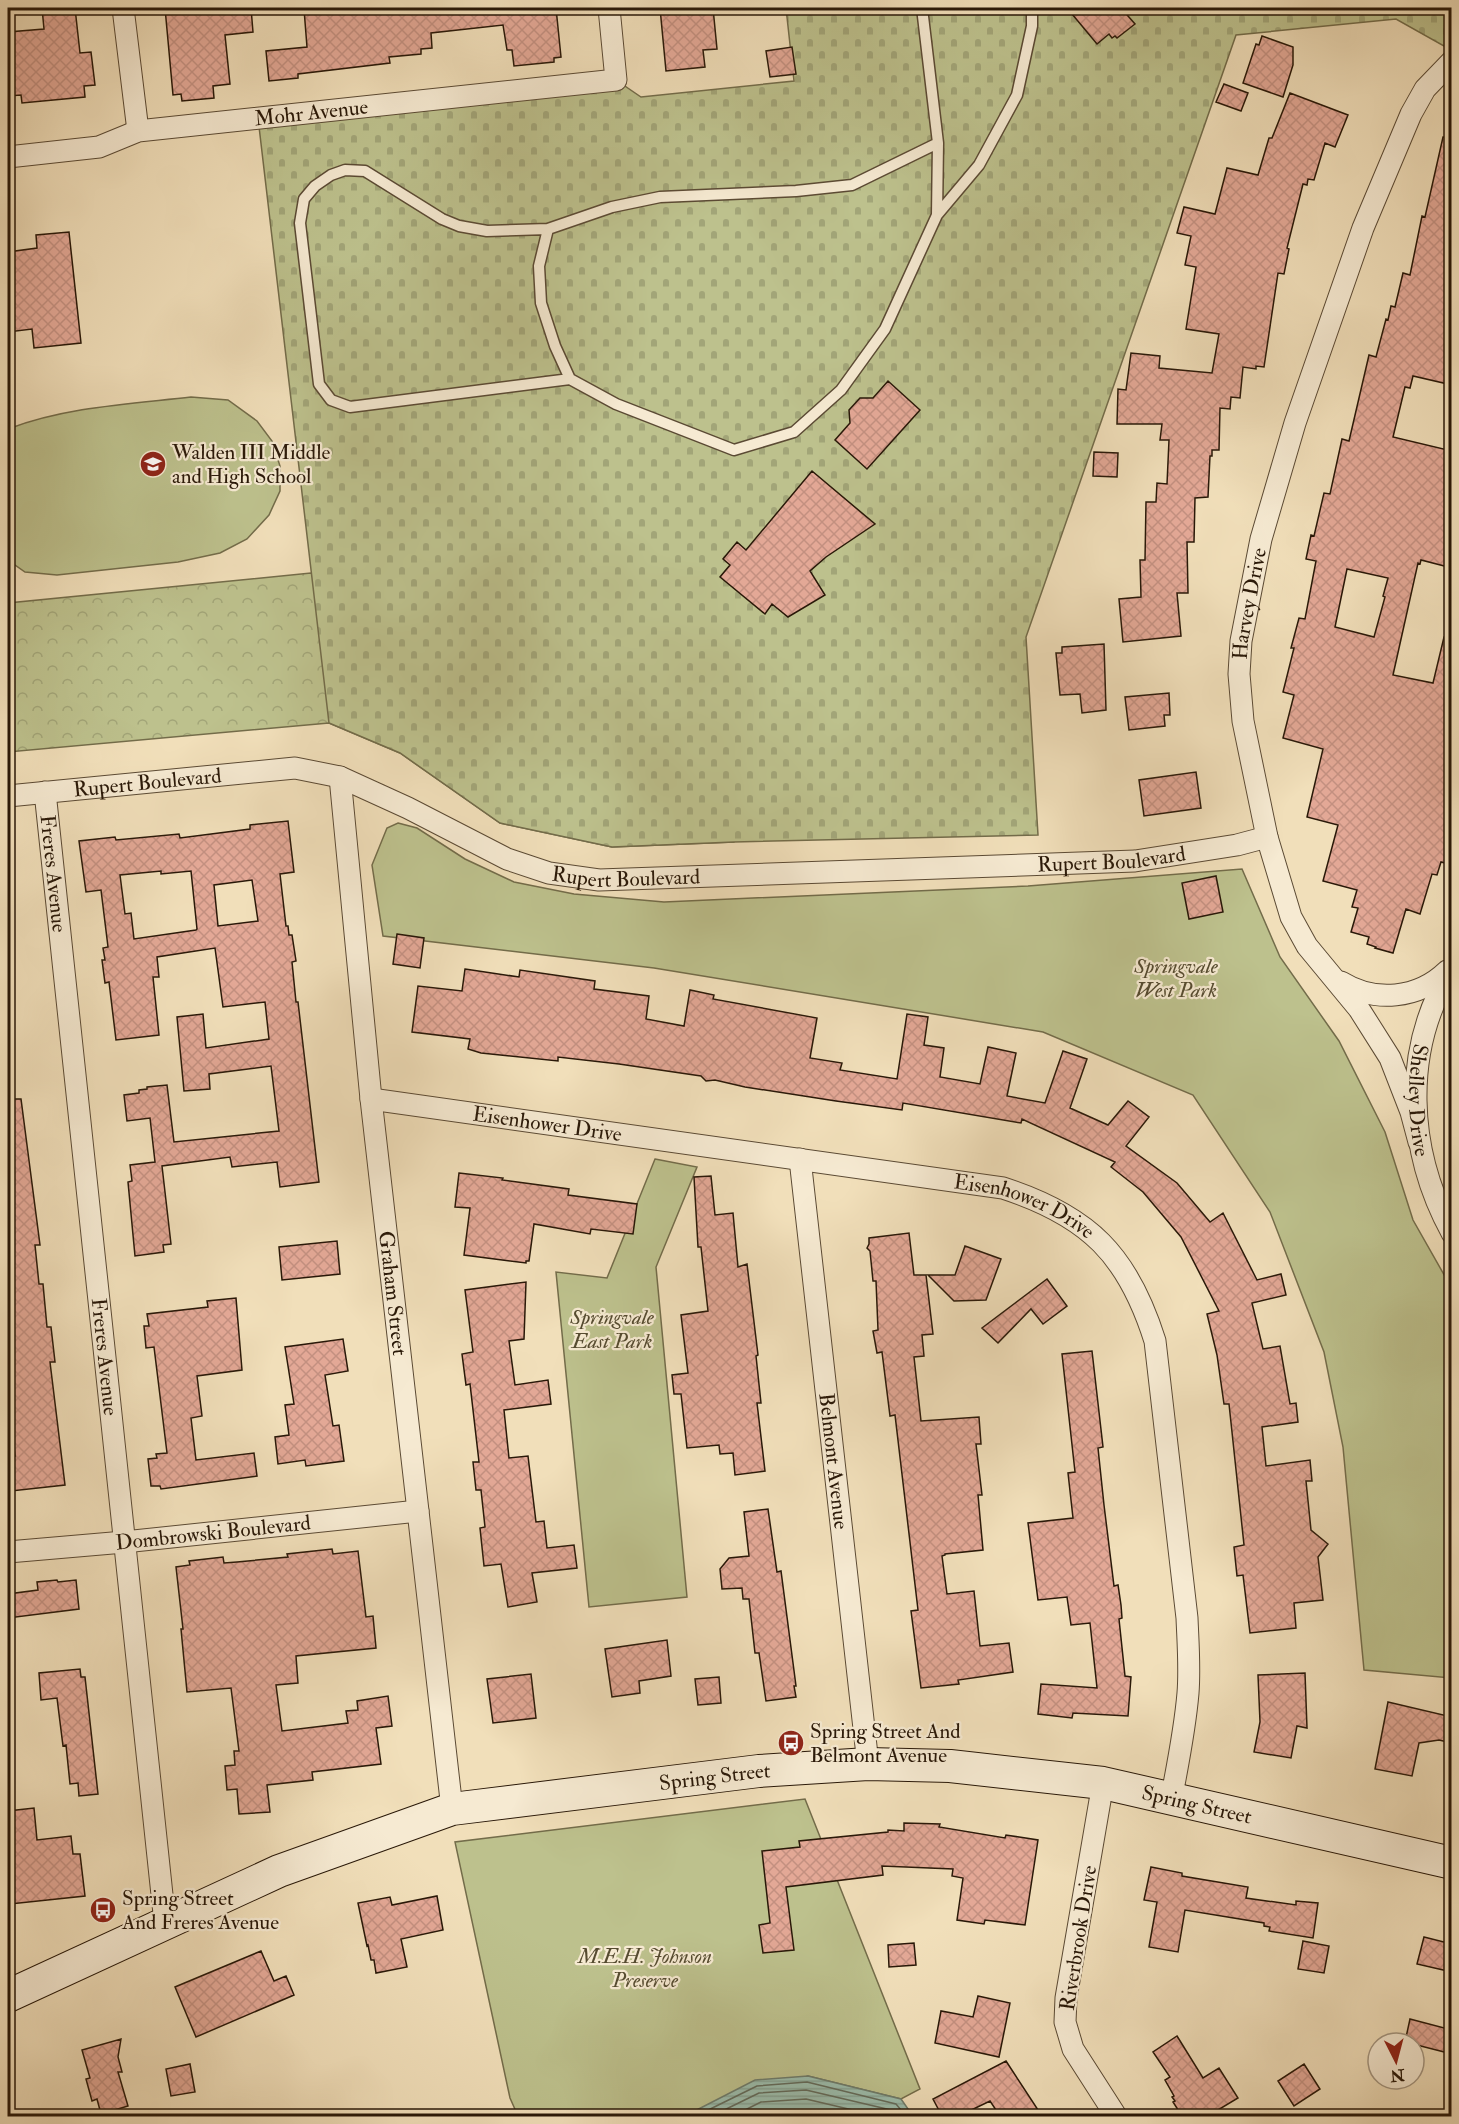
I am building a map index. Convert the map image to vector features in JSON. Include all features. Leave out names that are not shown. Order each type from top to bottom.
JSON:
[{"type":"main road","name":"Spring Street","points":[[8,1996],[279,1871],[452,1809],[759,1771],[868,1764],[950,1766],[1103,1783],[1452,1863]]},
{"type":"street","points":[[123,8],[138,131]]},
{"type":"street","name":"Mohr Avenue","points":[[8,157],[99,147],[138,131],[616,80],[609,8]]},
{"type":"street","name":"Harvey Drive","points":[[1419,1142],[1408,1103],[1390,1058],[1359,1009],[1307,946],[1291,917],[1267,837],[1243,722],[1239,674],[1240,641],[1261,539],[1295,423],[1363,228],[1411,114],[1425,89],[1452,62]]},
{"type":"street","name":"Rupert Boulevard","points":[[8,795],[295,768],[340,777],[408,808],[507,859],[549,873],[599,880],[1135,861],[1267,837]]},
{"type":"street","name":"Graham Street","points":[[340,777],[371,1099],[452,1809]]},
{"type":"street","name":"Freres Avenue","points":[[45,792],[165,1923]]},
{"type":"street","points":[[1326,971],[1356,990],[1388,996],[1415,991],[1429,985],[1452,968]]},
{"type":"street","name":"Shelley Drive","points":[[1452,968],[1429,1016],[1418,1057],[1415,1100],[1419,1142],[1430,1185],[1452,1233]]},
{"type":"street","name":"Eisenhower Drive","points":[[371,1099],[1003,1188],[1036,1198],[1082,1225],[1107,1249],[1128,1277],[1144,1308],[1155,1341],[1187,1618],[1189,1655],[1188,1692],[1182,1744],[1171,1800]]},
{"type":"street","name":"Belmont Avenue","points":[[800,1159],[868,1764]]},
{"type":"street","name":"Dombrowski Boulevard","points":[[8,1552],[418,1511]]},
{"type":"street","name":"Riverbrook Drive","points":[[1103,1783],[1066,1998],[1065,2022],[1073,2049],[1116,2116]]},
{"type":"lane","points":[[922,8],[938,143],[937,215]]},
{"type":"lane","points":[[938,143],[852,185],[796,191],[660,197],[612,207],[548,229],[487,231],[459,226],[442,219],[365,171],[345,170],[332,175],[315,186],[304,199],[300,223],[319,384],[331,400],[350,407],[570,379],[616,404],[734,450],[794,432],[841,390],[885,329],[937,215],[979,165],[1017,95],[1032,26],[1032,8]]},
{"type":"lane","points":[[548,229],[539,266],[541,303],[555,346],[570,379]]},
{"type":"green space","points":[[786,8],[1451,8],[1451,50],[1396,19],[1236,35],[1026,637],[1038,835],[612,847],[500,823],[400,753],[329,723],[258,118],[616,80],[641,97],[794,81]]},
{"type":"green space","points":[[191,397],[228,400],[257,421],[272,441],[280,466],[280,491],[269,515],[247,539],[220,553],[178,562],[57,575],[25,572],[8,560],[8,429],[75,411]]},
{"type":"green space","points":[[311,573],[429,630],[772,693],[734,842],[612,847],[500,823],[400,753],[329,723],[8,752],[8,603]]},
{"type":"green space","name":"Springvale West Park","points":[[398,823],[417,828],[465,859],[514,882],[574,894],[664,902],[1028,886],[1242,869],[1280,957],[1339,1041],[1385,1132],[1413,1220],[1451,1287],[1451,1678],[1364,1670],[1343,1447],[1324,1352],[1270,1212],[1193,1095],[1043,1032],[654,968],[383,936],[372,865],[387,828]]},
{"type":"green space","name":"Springvale East Park","points":[[655,1159],[697,1167],[656,1267],[687,1597],[589,1607],[556,1272],[607,1278]]},
{"type":"green space","name":"M.E.H. Johnson Preserve","points":[[805,1799],[920,2089],[901,2099],[808,2076],[691,2112],[685,2116],[518,2116],[510,2098],[455,1842]]},
{"type":"water","points":[[808,2076],[901,2099],[913,2116],[685,2116],[755,2080]]},
{"type":"building","points":[[42,8],[75,8],[80,53],[91,52],[95,85],[84,86],[85,97],[22,103],[21,95],[8,96],[8,32],[44,29]]},
{"type":"building","points":[[165,8],[208,8],[208,10],[251,8],[253,32],[225,35],[230,84],[213,86],[214,98],[182,101],[181,94],[173,95]]},
{"type":"building","points":[[338,8],[338,11],[384,8],[384,12],[428,8],[556,8],[561,57],[554,58],[554,62],[514,66],[512,50],[507,50],[503,25],[431,33],[432,48],[421,49],[421,54],[389,57],[390,63],[298,74],[298,78],[269,81],[266,51],[307,47],[304,9]]},
{"type":"building","points":[[660,8],[713,8],[717,49],[703,50],[705,67],[666,71]]},
{"type":"building","points":[[1067,8],[1121,8],[1135,24],[1117,38],[1115,36],[1112,38],[1109,34],[1097,44]]},
{"type":"building","points":[[1262,36],[1293,47],[1293,65],[1283,97],[1243,83],[1256,44],[1259,45]]},
{"type":"building","points":[[792,47],[796,74],[770,77],[766,51]]},
{"type":"building","points":[[1224,84],[1248,93],[1241,111],[1216,102]]},
{"type":"building","points":[[1290,93],[1348,115],[1335,147],[1325,143],[1314,180],[1308,179],[1307,185],[1303,184],[1287,248],[1289,249],[1284,274],[1278,273],[1264,367],[1256,366],[1256,369],[1243,367],[1240,398],[1231,397],[1230,409],[1220,408],[1219,450],[1212,450],[1212,456],[1210,456],[1208,497],[1195,498],[1194,542],[1187,542],[1188,593],[1177,593],[1181,636],[1123,642],[1119,599],[1141,597],[1140,560],[1145,560],[1146,502],[1156,502],[1157,483],[1167,484],[1169,440],[1160,440],[1162,424],[1117,424],[1118,389],[1126,390],[1131,353],[1160,356],[1159,368],[1212,373],[1219,334],[1186,329],[1196,267],[1185,265],[1191,236],[1177,233],[1184,207],[1215,214],[1227,168],[1258,175],[1269,138],[1272,138]]},
{"type":"building","points":[[1443,137],[1452,138],[1452,385],[1413,376],[1410,388],[1405,387],[1393,437],[1452,451],[1452,568],[1421,560],[1420,564],[1418,563],[1393,675],[1433,683],[1444,637],[1452,638],[1452,827],[1445,863],[1441,862],[1437,875],[1432,874],[1420,914],[1406,909],[1393,953],[1367,944],[1369,937],[1351,932],[1358,908],[1352,907],[1357,890],[1323,881],[1338,825],[1307,817],[1323,749],[1283,738],[1294,695],[1283,692],[1299,618],[1305,619],[1316,561],[1306,559],[1311,535],[1314,536],[1324,493],[1330,494],[1342,439],[1349,441],[1369,355],[1376,357],[1386,319],[1388,320],[1391,306],[1395,307],[1403,273],[1410,275],[1422,216],[1425,217]],"holes":[[[1347,569],[1388,578],[1374,637],[1335,627]]]},
{"type":"building","points":[[69,232],[81,343],[34,348],[32,329],[8,332],[8,252],[37,248],[36,235]]},
{"type":"building","points":[[888,381],[920,410],[867,469],[835,440],[850,423],[849,410],[860,398],[873,398]]},
{"type":"building","points":[[1094,452],[1118,453],[1117,477],[1093,476]]},
{"type":"building","points":[[812,471],[875,524],[826,557],[810,571],[825,595],[788,617],[772,604],[765,614],[720,577],[730,565],[723,559],[737,542],[746,550]]},
{"type":"building","points":[[1104,644],[1106,710],[1082,713],[1080,694],[1060,695],[1056,653],[1062,653],[1062,647]]},
{"type":"building","points":[[1169,693],[1170,715],[1164,715],[1165,726],[1129,730],[1125,697]]},
{"type":"building","points":[[1196,772],[1201,808],[1144,816],[1139,780]]},
{"type":"building","points":[[288,821],[294,872],[280,874],[286,926],[288,926],[289,935],[292,935],[296,961],[292,962],[296,1002],[298,1002],[319,1182],[280,1187],[277,1162],[232,1167],[230,1157],[162,1166],[171,1244],[163,1245],[164,1252],[135,1256],[128,1182],[132,1181],[130,1165],[155,1162],[150,1118],[127,1121],[124,1095],[139,1093],[139,1090],[147,1089],[147,1087],[167,1085],[174,1142],[279,1131],[271,1066],[209,1074],[210,1089],[184,1091],[177,1017],[203,1014],[206,1048],[269,1039],[265,1002],[223,1007],[215,948],[157,957],[159,977],[153,977],[159,1035],[116,1040],[109,982],[105,983],[102,960],[105,960],[103,948],[108,947],[101,890],[86,892],[79,841],[179,834],[180,838],[250,829],[250,825]],"holes":[[[161,871],[161,874],[191,871],[197,929],[134,939],[131,913],[125,914],[120,875]],[[252,880],[258,921],[218,926],[214,885]]]},
{"type":"building","points":[[1216,876],[1223,912],[1189,919],[1182,883]]},
{"type":"building","points":[[397,934],[424,938],[420,968],[393,964]]},
{"type":"building","points":[[465,969],[519,977],[520,970],[595,981],[594,989],[649,996],[646,1019],[684,1026],[690,990],[714,995],[713,999],[817,1018],[810,1058],[842,1063],[840,1070],[897,1079],[907,1014],[928,1017],[924,1045],[944,1048],[940,1077],[980,1084],[988,1047],[1016,1053],[1007,1096],[1045,1103],[1063,1051],[1087,1059],[1070,1108],[1108,1125],[1128,1101],[1149,1117],[1126,1146],[1177,1183],[1210,1222],[1223,1213],[1257,1280],[1281,1274],[1286,1295],[1252,1303],[1263,1349],[1280,1346],[1290,1404],[1296,1403],[1298,1422],[1262,1427],[1266,1466],[1310,1460],[1312,1481],[1306,1481],[1311,1530],[1328,1544],[1318,1557],[1323,1600],[1294,1603],[1296,1628],[1250,1633],[1243,1575],[1237,1576],[1234,1547],[1244,1545],[1229,1404],[1224,1404],[1217,1355],[1207,1314],[1219,1311],[1181,1237],[1143,1192],[1111,1167],[1115,1162],[1022,1119],[1021,1123],[903,1103],[902,1110],[836,1101],[715,1080],[706,1081],[701,1076],[619,1064],[558,1057],[558,1061],[481,1053],[468,1049],[470,1039],[412,1032],[418,986],[462,991]]},
{"type":"building","points":[[8,1099],[21,1099],[40,1245],[35,1245],[39,1284],[43,1284],[47,1327],[51,1327],[55,1362],[50,1362],[65,1485],[11,1491],[8,1457],[15,1456],[8,1388]]},
{"type":"building","points":[[459,1173],[569,1189],[568,1195],[637,1204],[633,1234],[591,1229],[590,1234],[534,1224],[529,1261],[526,1263],[464,1255],[470,1208],[455,1207]]},
{"type":"building","points":[[711,1176],[715,1215],[733,1213],[738,1267],[747,1264],[758,1355],[756,1356],[761,1403],[757,1403],[765,1471],[735,1475],[733,1453],[720,1454],[719,1445],[687,1448],[681,1394],[674,1394],[672,1375],[688,1373],[681,1315],[708,1311],[701,1247],[698,1247],[694,1177]]},
{"type":"building","points":[[909,1233],[914,1275],[926,1275],[933,1334],[922,1335],[924,1356],[914,1357],[921,1421],[979,1417],[981,1444],[976,1444],[982,1495],[978,1495],[983,1550],[942,1556],[947,1594],[974,1591],[980,1646],[1009,1643],[1013,1672],[958,1680],[959,1684],[921,1688],[911,1611],[918,1610],[895,1415],[890,1416],[882,1352],[877,1353],[873,1331],[878,1330],[876,1281],[873,1281],[870,1251],[867,1248],[869,1238]]},
{"type":"building","points":[[337,1241],[340,1274],[282,1280],[279,1247]]},
{"type":"building","points":[[965,1246],[1001,1259],[986,1300],[954,1301],[928,1275],[955,1275]]},
{"type":"building","points":[[1047,1279],[1067,1306],[1043,1324],[1031,1309],[998,1343],[982,1328]]},
{"type":"building","points":[[526,1282],[524,1339],[509,1341],[515,1385],[548,1380],[551,1404],[504,1410],[509,1458],[528,1456],[536,1522],[544,1521],[547,1548],[574,1545],[577,1568],[532,1573],[537,1602],[508,1607],[501,1564],[484,1566],[480,1528],[485,1527],[481,1490],[476,1490],[473,1462],[479,1462],[470,1384],[466,1385],[462,1354],[473,1352],[465,1290]]},
{"type":"building","points":[[236,1298],[242,1370],[197,1376],[202,1416],[191,1418],[196,1460],[254,1453],[257,1476],[161,1489],[160,1486],[151,1486],[148,1459],[157,1458],[156,1454],[167,1453],[154,1347],[146,1348],[144,1326],[149,1326],[147,1314],[208,1307],[207,1301]]},
{"type":"building","points":[[343,1339],[348,1371],[325,1375],[333,1426],[339,1425],[344,1461],[306,1466],[305,1460],[278,1464],[275,1437],[289,1435],[285,1405],[294,1404],[285,1347]]},
{"type":"building","points":[[1092,1351],[1103,1447],[1098,1448],[1104,1505],[1114,1586],[1118,1585],[1121,1605],[1122,1618],[1119,1619],[1125,1676],[1131,1677],[1128,1716],[1073,1713],[1072,1718],[1038,1714],[1041,1684],[1097,1688],[1090,1623],[1071,1625],[1067,1597],[1038,1600],[1028,1523],[1073,1518],[1068,1473],[1075,1472],[1062,1354]]},
{"type":"building","points":[[768,1509],[777,1572],[781,1571],[796,1697],[766,1701],[759,1653],[755,1653],[749,1599],[743,1599],[742,1588],[722,1589],[720,1569],[729,1558],[749,1556],[744,1512]]},
{"type":"building","points":[[332,1549],[333,1554],[358,1551],[366,1617],[373,1616],[376,1648],[296,1656],[298,1683],[276,1685],[282,1731],[348,1723],[346,1711],[358,1710],[357,1701],[388,1696],[392,1726],[376,1728],[381,1764],[312,1772],[313,1780],[267,1785],[270,1812],[239,1814],[237,1789],[227,1790],[225,1766],[235,1765],[234,1751],[239,1751],[231,1688],[187,1692],[176,1567],[190,1565],[189,1561],[223,1557],[224,1563],[288,1557],[287,1554]]},
{"type":"building","points":[[57,1580],[58,1582],[76,1580],[79,1609],[8,1618],[8,1594],[38,1590],[37,1582]]},
{"type":"building","points":[[667,1640],[671,1676],[639,1681],[640,1693],[612,1697],[605,1649]]},
{"type":"building","points":[[80,1669],[81,1677],[85,1677],[98,1794],[79,1796],[78,1783],[70,1784],[66,1745],[63,1746],[57,1698],[41,1700],[39,1673]]},
{"type":"building","points":[[1305,1673],[1307,1728],[1297,1726],[1291,1758],[1254,1752],[1260,1722],[1258,1675]]},
{"type":"building","points":[[531,1674],[536,1718],[493,1723],[487,1679]]},
{"type":"building","points":[[719,1677],[721,1703],[698,1705],[695,1679]]},
{"type":"building","points":[[1388,1702],[1452,1717],[1452,1743],[1439,1740],[1419,1743],[1412,1776],[1375,1769]]},
{"type":"building","points":[[34,1808],[37,1840],[71,1836],[73,1854],[80,1854],[85,1896],[10,1904],[8,1900],[8,1850],[11,1850],[8,1811]]},
{"type":"building","points":[[904,1823],[940,1824],[939,1827],[1005,1838],[1006,1835],[1038,1840],[1025,1925],[985,1920],[984,1924],[957,1920],[963,1878],[952,1876],[953,1869],[882,1866],[883,1875],[786,1887],[794,1950],[763,1953],[759,1925],[770,1923],[762,1851],[800,1847],[799,1841],[888,1832],[888,1830],[904,1831]]},
{"type":"building","points":[[1151,1867],[1182,1873],[1182,1876],[1248,1887],[1246,1898],[1296,1905],[1296,1901],[1318,1903],[1313,1938],[1269,1931],[1270,1927],[1264,1926],[1264,1923],[1185,1910],[1178,1952],[1149,1947],[1157,1902],[1144,1900]]},
{"type":"building","points":[[437,1896],[443,1930],[401,1939],[407,1967],[376,1973],[374,1960],[371,1960],[367,1946],[358,1903],[390,1897],[392,1905]]},
{"type":"building","points":[[1424,1937],[1452,1944],[1452,1972],[1417,1964]]},
{"type":"building","points":[[1303,1941],[1329,1946],[1324,1973],[1298,1969]]},
{"type":"building","points":[[914,1943],[916,1965],[889,1967],[888,1945]]},
{"type":"building","points":[[261,1951],[274,1981],[286,1976],[294,1995],[196,2037],[175,1987]]},
{"type":"building","points":[[978,1996],[1010,2003],[999,2057],[935,2043],[941,2011],[973,2017]]},
{"type":"building","points":[[1410,2019],[1452,2030],[1452,2054],[1426,2047],[1426,2031],[1407,2031]]},
{"type":"building","points":[[1177,2036],[1203,2078],[1219,2068],[1238,2098],[1208,2116],[1182,2116],[1173,2102],[1175,2101],[1172,2097],[1174,2096],[1165,2080],[1170,2077],[1153,2052]]},
{"type":"building","points":[[121,2039],[118,2057],[122,2072],[118,2072],[128,2106],[101,2114],[97,2099],[92,2101],[86,2079],[90,2078],[82,2050]]},
{"type":"building","points":[[1006,2061],[1042,2116],[1000,2116],[990,2101],[959,2116],[942,2116],[933,2099]]},
{"type":"building","points":[[190,2064],[195,2092],[171,2096],[166,2069]]},
{"type":"building","points":[[1304,2064],[1320,2089],[1294,2106],[1278,2081]]},
{"type":"place","name":"Walden III Middle and High School","points":[[153,464]]},
{"type":"place","name":"Spring Street And Belmont Avenue","points":[[791,1743]]},
{"type":"place","name":"Spring Street And Freres Avenue","points":[[103,1910]]}]
